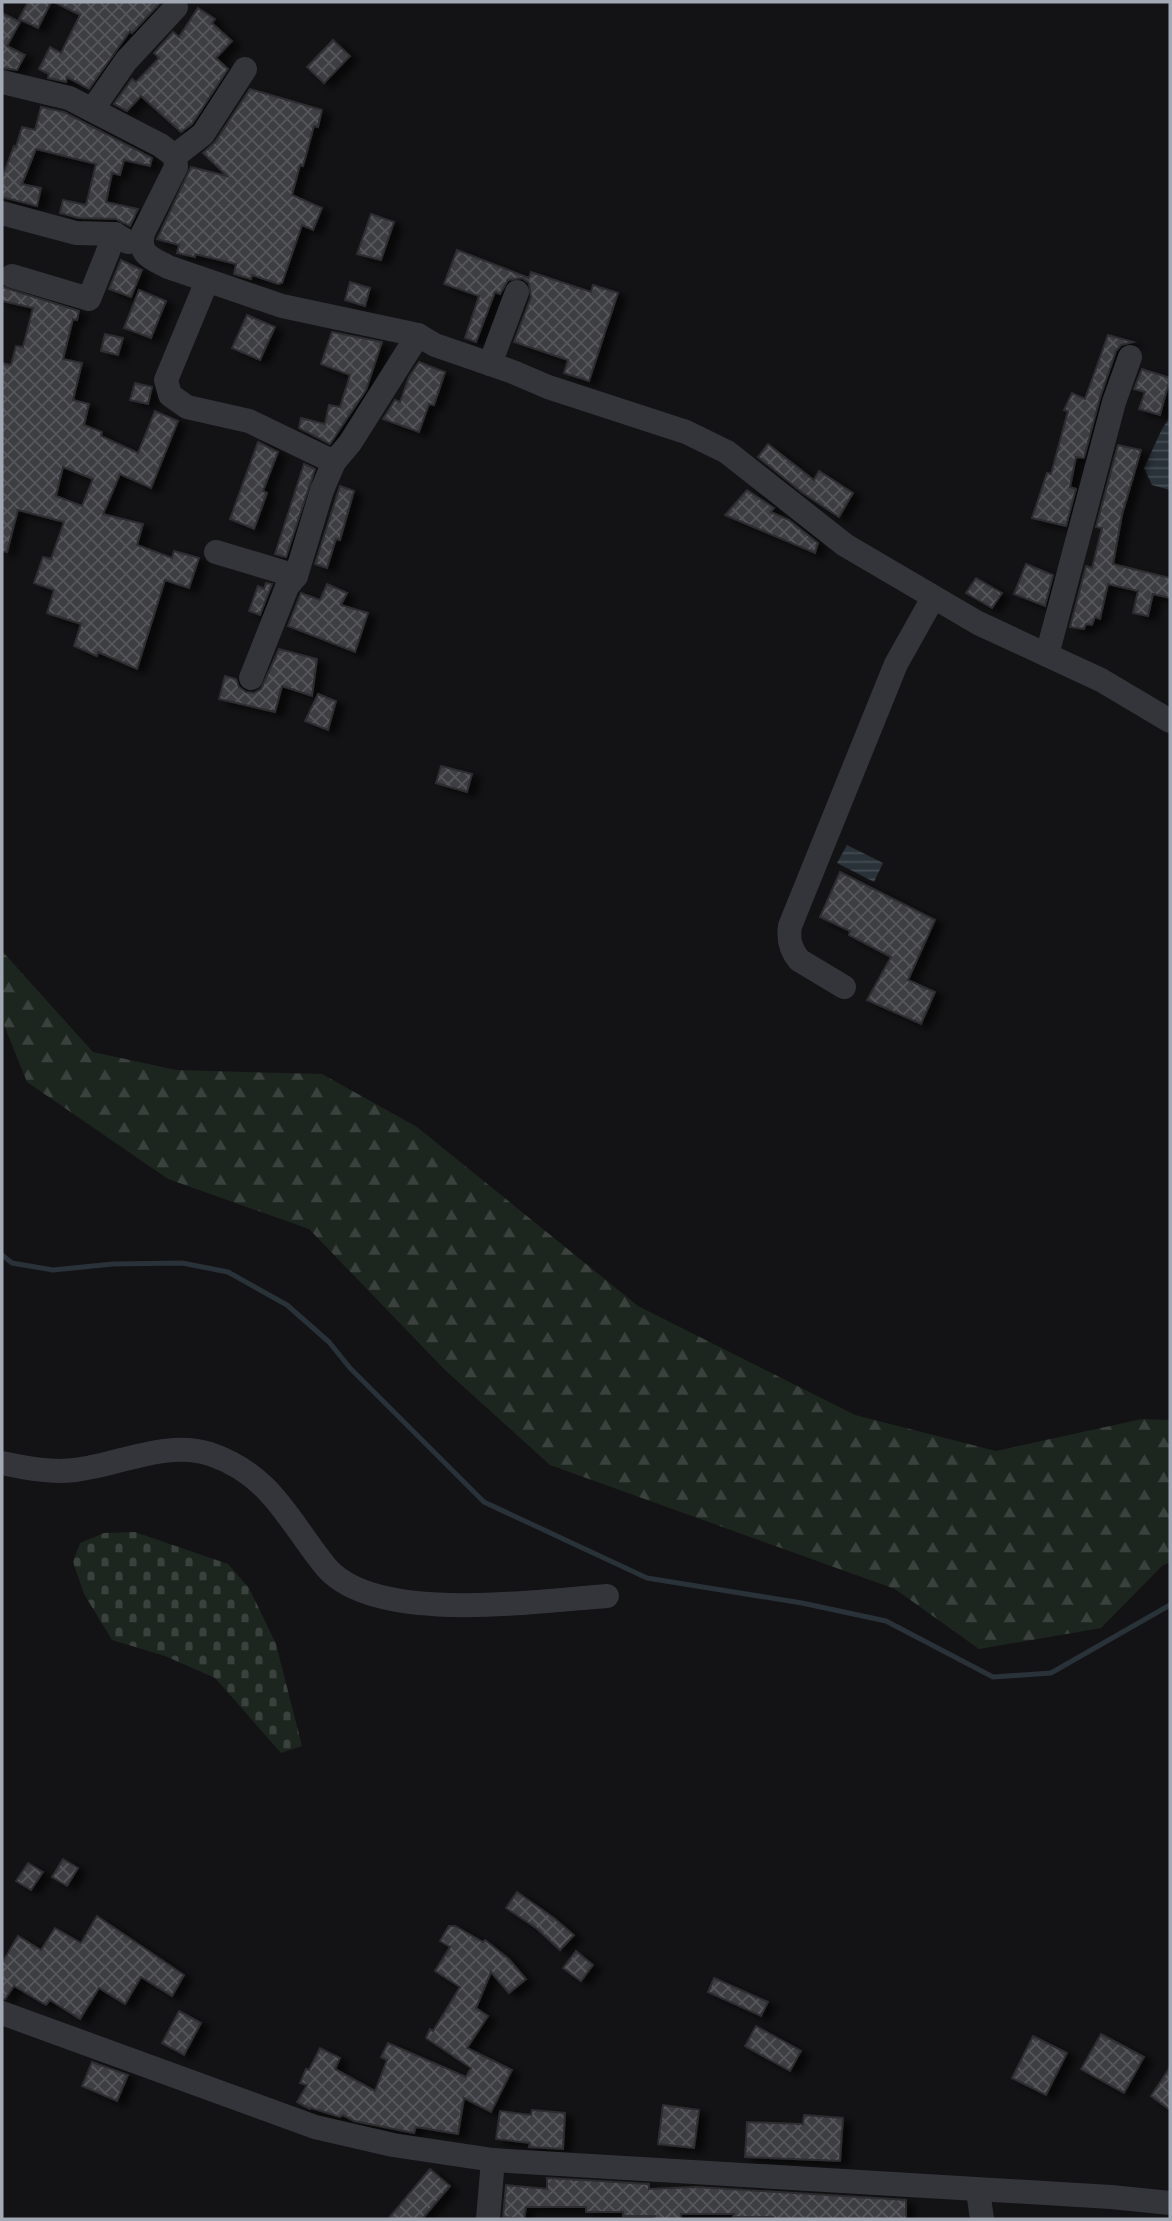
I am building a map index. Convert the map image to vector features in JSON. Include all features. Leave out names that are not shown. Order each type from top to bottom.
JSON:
[{"type":"street","points":[[92,110],[127,61],[176,7]]},
{"type":"street","points":[[175,156],[203,134],[245,69]]},
{"type":"street","points":[[4,88],[69,99],[160,145],[175,156],[176,167],[143,233],[141,242],[144,252]]},
{"type":"street","points":[[2,213],[76,233],[115,234],[168,267],[206,281],[282,306],[418,335],[435,345],[548,387],[686,432],[727,452],[845,545],[933,598],[1101,680],[1170,721]]},
{"type":"street","points":[[12,276],[89,299],[115,234]]},
{"type":"street","points":[[206,281],[166,380],[170,395],[187,407],[248,421],[334,462]]},
{"type":"street","points":[[490,364],[517,292]]},
{"type":"street","points":[[251,678],[286,587],[296,576],[322,490],[334,462],[350,443],[418,335]]},
{"type":"street","points":[[1046,655],[1114,402],[1130,357]]},
{"type":"street","points":[[216,552],[296,576]]},
{"type":"street","points":[[844,986],[793,954],[789,940],[790,926],[896,664],[933,598]]},
{"type":"street","points":[[2,1463],[40,1471],[76,1470],[175,1450],[210,1454],[240,1469],[266,1487],[289,1513],[327,1568],[348,1586],[372,1595],[408,1602],[481,1605],[607,1595]]},
{"type":"street","points":[[2,2013],[315,2127],[393,2145],[493,2160],[1111,2197],[1170,2203]]},
{"type":"street","points":[[488,2219],[493,2160]]},
{"type":"street","points":[[978,2191],[982,2219]]},
{"type":"green space","points":[[2,951],[93,1052],[176,1070],[322,1074],[417,1127],[638,1306],[855,1415],[996,1451],[1142,1419],[1170,1420],[1170,1562],[1162,1566],[1101,1628],[979,1649],[895,1589],[550,1465],[445,1370],[309,1229],[168,1179],[27,1082],[2,1020]]},
{"type":"green space","points":[[135,1532],[228,1564],[249,1588],[276,1644],[302,1746],[281,1753],[215,1678],[165,1656],[112,1640],[84,1594],[73,1562],[80,1543],[104,1533]]},
{"type":"shaded area","points":[[1170,416],[1170,490],[1152,485],[1144,468]]},
{"type":"shaded area","points":[[847,845],[883,863],[874,882],[837,863]]},
{"type":"building","points":[[28,2],[51,2],[38,28],[19,19]]},
{"type":"building","points":[[54,2],[161,2],[132,33],[130,31],[89,89],[67,77],[66,82],[48,78],[49,74],[39,69],[50,47],[61,53],[80,15]]},
{"type":"building","points":[[198,8],[215,19],[212,23],[232,41],[216,58],[228,69],[192,124],[181,132],[141,96],[127,111],[114,104],[132,79],[136,82],[159,58],[154,53],[173,32],[179,37]]},
{"type":"building","points":[[2,13],[20,22],[7,46],[25,55],[17,70],[2,68]]},
{"type":"building","points":[[333,40],[350,56],[324,83],[307,67]]},
{"type":"building","points":[[250,89],[322,110],[318,127],[314,126],[303,166],[300,165],[292,195],[322,208],[313,230],[302,225],[282,283],[278,284],[252,275],[251,279],[234,274],[236,264],[195,254],[195,257],[177,253],[179,245],[157,239],[191,167],[227,176],[203,153],[215,142]]},
{"type":"building","points":[[41,107],[64,112],[152,158],[150,166],[124,160],[120,175],[112,173],[106,202],[138,209],[130,226],[116,219],[79,218],[60,213],[63,200],[86,205],[96,164],[36,149],[22,184],[41,188],[37,206],[2,197],[2,178],[22,127],[35,130]]},
{"type":"building","points":[[371,214],[394,222],[381,260],[357,254]]},
{"type":"building","points":[[457,250],[529,278],[531,272],[591,292],[593,285],[618,293],[589,381],[564,373],[568,360],[514,342],[531,297],[529,283],[522,278],[508,280],[500,294],[495,292],[476,342],[465,338],[479,296],[444,284]]},
{"type":"building","points":[[121,260],[142,270],[131,297],[109,289]]},
{"type":"building","points":[[350,282],[370,288],[365,306],[345,300]]},
{"type":"building","points":[[2,287],[79,311],[77,320],[73,319],[63,359],[82,363],[73,400],[89,404],[84,425],[138,453],[155,411],[178,421],[151,488],[120,474],[103,514],[143,524],[137,545],[172,558],[174,551],[199,558],[189,588],[165,580],[137,669],[98,652],[97,656],[74,646],[81,624],[47,613],[54,590],[34,583],[43,557],[51,559],[64,522],[18,510],[7,552],[2,551],[2,363],[11,365],[16,346],[23,347],[33,308],[2,301]],"holes":[[[63,467],[93,479],[82,506],[56,496]]]},
{"type":"building","points":[[139,290],[166,301],[151,338],[124,328]]},
{"type":"building","points":[[247,315],[275,327],[260,360],[232,348]]},
{"type":"building","points":[[332,332],[382,342],[366,390],[330,444],[299,428],[301,418],[325,424],[329,405],[340,407],[350,375],[321,364]]},
{"type":"building","points":[[105,334],[123,338],[118,355],[101,351]]},
{"type":"building","points":[[1108,335],[1133,342],[1121,345],[1116,351],[1084,458],[1076,457],[1070,487],[1076,489],[1066,526],[1032,518],[1047,473],[1051,474],[1068,411],[1064,410],[1072,393],[1085,399]]},
{"type":"building","points":[[419,362],[445,372],[434,405],[429,404],[419,432],[383,419],[395,400],[400,402],[409,377]]},
{"type":"building","points":[[1142,369],[1170,378],[1160,415],[1139,409],[1145,392],[1134,389]]},
{"type":"building","points":[[135,383],[152,387],[148,404],[130,400]]},
{"type":"building","points":[[258,442],[278,452],[263,491],[267,493],[254,529],[230,519]]},
{"type":"building","points":[[768,444],[814,480],[819,471],[853,493],[839,517],[803,493],[758,457]]},
{"type":"building","points":[[1118,445],[1141,450],[1122,515],[1113,564],[1170,578],[1170,598],[1153,594],[1148,616],[1133,613],[1138,591],[1108,584],[1100,619],[1095,617],[1092,625],[1086,624],[1084,629],[1070,627],[1086,566],[1092,568],[1102,528],[1096,527]]},
{"type":"building","points":[[304,464],[315,469],[286,557],[275,554]]},
{"type":"building","points":[[340,486],[354,491],[340,540],[336,539],[327,568],[315,564]]},
{"type":"building","points":[[747,490],[774,508],[771,512],[789,520],[818,543],[815,553],[725,515]]},
{"type":"building","points":[[1026,564],[1053,575],[1045,606],[1014,594]]},
{"type":"building","points":[[976,578],[1002,593],[992,608],[966,593]]},
{"type":"building","points":[[266,583],[272,584],[260,615],[249,611],[258,586],[264,589]]},
{"type":"building","points":[[327,584],[347,593],[341,605],[368,613],[355,652],[288,626],[301,593],[320,600]]},
{"type":"building","points":[[279,649],[317,659],[312,696],[282,686],[275,712],[219,699],[225,676],[236,679],[239,687],[246,692],[254,693],[261,689]]},
{"type":"building","points":[[318,694],[336,701],[328,730],[305,721]]},
{"type":"building","points":[[441,766],[472,774],[467,792],[436,783]]},
{"type":"building","points":[[840,872],[935,920],[908,980],[935,992],[921,1024],[867,1000],[891,957],[849,935],[850,931],[820,917]]},
{"type":"building","points":[[63,1859],[78,1868],[67,1886],[52,1877]]},
{"type":"building","points":[[28,1863],[43,1872],[31,1890],[16,1881]]},
{"type":"building","points":[[517,1892],[574,1935],[560,1950],[536,1928],[506,1908]]},
{"type":"building","points":[[97,1916],[184,1975],[172,1996],[141,1977],[125,2004],[99,1988],[80,2019],[50,2000],[46,2005],[14,1986],[5,1999],[2,1998],[2,1963],[18,1936],[41,1950],[55,1928],[81,1943]]},
{"type":"building","points":[[449,1926],[455,1926],[483,1942],[485,1940],[509,1959],[526,1979],[509,1993],[491,1972],[476,2008],[488,2016],[467,2048],[512,2070],[491,2112],[464,2098],[458,2134],[416,2127],[414,2133],[354,2121],[343,2115],[340,2117],[310,2109],[297,2102],[307,2085],[300,2083],[320,2048],[340,2058],[335,2069],[375,2091],[387,2060],[381,2057],[388,2043],[466,2077],[471,2068],[426,2038],[460,1987],[435,1971],[450,1947],[440,1941]]},
{"type":"building","points":[[576,1951],[593,1965],[581,1981],[563,1968]]},
{"type":"building","points":[[714,1978],[768,2002],[761,2016],[708,1992]]},
{"type":"building","points":[[179,2011],[201,2023],[184,2055],[162,2043]]},
{"type":"building","points":[[756,2026],[801,2051],[790,2071],[745,2046]]},
{"type":"building","points":[[1101,2034],[1144,2057],[1124,2093],[1081,2069]]},
{"type":"building","points":[[1033,2036],[1067,2053],[1046,2095],[1012,2078]]},
{"type":"building","points":[[92,2062],[128,2075],[117,2101],[82,2086]]},
{"type":"building","points":[[1170,2067],[1170,2110],[1151,2096]]},
{"type":"building","points":[[663,2105],[699,2110],[694,2148],[658,2144]]},
{"type":"building","points":[[532,2110],[565,2113],[563,2149],[529,2147],[530,2143],[496,2139],[500,2111],[531,2115]]},
{"type":"building","points":[[804,2115],[843,2118],[840,2161],[745,2157],[747,2122],[803,2124]]},
{"type":"building","points":[[430,2169],[450,2186],[422,2219],[388,2219]]},
{"type":"building","points":[[547,2178],[649,2184],[649,2189],[696,2187],[906,2200],[906,2219],[773,2219],[733,2217],[734,2214],[681,2214],[681,2219],[655,2219],[655,2216],[623,2216],[623,2212],[586,2212],[586,2207],[526,2207],[524,2219],[503,2217],[506,2185],[547,2189]]},
{"type":"waterway","points":[[2,1255],[12,1263],[53,1270],[113,1264],[182,1263],[228,1272],[287,1305],[329,1342],[350,1368],[484,1502],[647,1578],[802,1603],[886,1621],[993,1677],[1051,1673],[1170,1605]]}]
